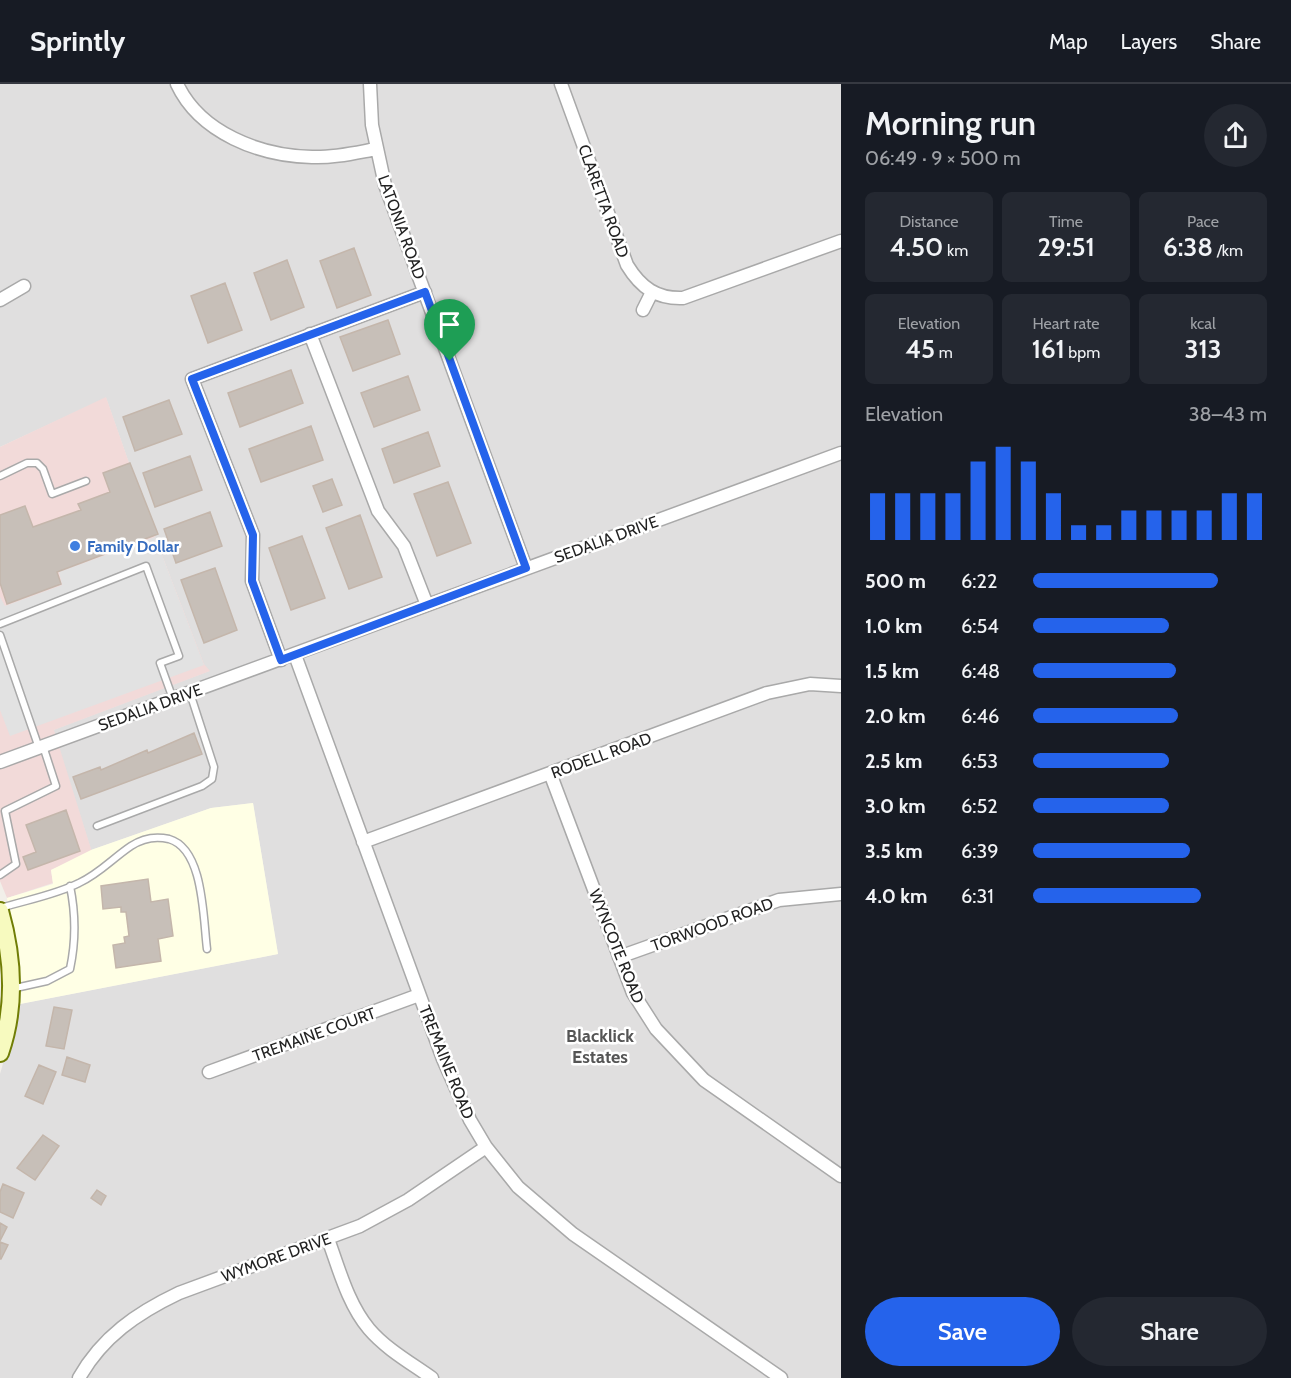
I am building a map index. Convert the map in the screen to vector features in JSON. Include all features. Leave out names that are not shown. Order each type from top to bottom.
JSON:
[{"type":"street","points":[[177,84],[188,102],[209,123],[231,138],[256,147],[285,155],[313,157],[340,156],[376,149]]},
{"type":"street","name":"LATONIA ROAD","points":[[370,84],[376,149],[385,185],[526,568]]},
{"type":"street","name":"CLARETTA ROAD","points":[[561,84],[627,265],[640,284],[652,292]]},
{"type":"street","points":[[643,310],[652,292],[672,298],[683,298],[841,241]]},
{"type":"street","points":[[0,300],[24,286]]},
{"type":"street","points":[[281,660],[252,581],[253,535],[192,379],[425,292]]},
{"type":"street","points":[[310,334],[378,511],[404,546],[427,605]]},
{"type":"street","name":"SEDALIA DRIVE","points":[[0,762],[841,453]]},
{"type":"street","name":"TREMAINE ROAD","points":[[295,655],[456,1093],[486,1147],[518,1187],[573,1234],[781,1378]]},
{"type":"street","name":"RODELL ROAD","points":[[363,842],[767,693],[810,684],[841,686]]},
{"type":"street","name":"WYNCOTE ROAD","points":[[550,773],[633,993],[643,1012],[687,1065],[720,1092],[841,1176]]},
{"type":"street","name":"TORWOOD ROAD","points":[[619,957],[779,900],[841,894]]},
{"type":"street","points":[[0,910],[9,949],[11,989],[8,1023],[0,1053]]},
{"type":"street","name":"TREMAINE COURT","points":[[208,1072],[420,995]]},
{"type":"street","name":"WYMORE DRIVE","points":[[82,1377],[112,1335],[150,1307],[179,1293],[360,1226],[408,1200],[486,1147]]},
{"type":"street","points":[[328,1239],[354,1308],[369,1329],[388,1348],[432,1378]]},
{"type":"lane","points":[[0,476],[27,463],[37,463],[44,470],[52,494],[86,481]]},
{"type":"lane","points":[[0,624],[146,566],[180,656],[160,663],[173,699]]},
{"type":"lane","points":[[0,634],[56,786],[5,811],[16,864],[0,875]]},
{"type":"lane","points":[[97,826],[202,786],[212,779],[214,767],[190,693]]},
{"type":"lane","points":[[0,910],[70,886],[107,867],[131,846],[157,836],[178,842],[190,854],[198,874],[207,949]]},
{"type":"lane","points":[[11,989],[47,981],[70,969],[74,951],[75,915],[70,886]]},
{"type":"shaded area","points":[[0,84],[841,84],[841,1378],[0,1378],[0,1074],[20,1004],[278,954],[253,803],[211,808],[91,850],[53,730],[209,671],[204,665],[155,537],[106,398],[0,447]]},
{"type":"shaded area","points":[[106,397],[155,537],[204,664],[210,671],[54,730],[92,852],[51,870],[53,883],[7,898],[0,881],[0,447]]},
{"type":"shaded area","points":[[155,537],[204,665],[10,736],[0,710],[0,597],[5,606],[62,585],[59,572]]},
{"type":"shaded area","points":[[253,803],[278,954],[20,1004],[7,898],[53,884],[51,870],[91,850],[211,808]]},
{"type":"building","points":[[354,248],[371,295],[337,308],[320,261]]},
{"type":"building","points":[[287,260],[304,307],[271,320],[254,273]]},
{"type":"building","points":[[225,283],[242,330],[208,343],[191,296]]},
{"type":"building","points":[[388,320],[400,354],[353,371],[340,337]]},
{"type":"building","points":[[291,370],[303,403],[240,427],[228,393]]},
{"type":"building","points":[[408,376],[420,410],[374,427],[361,393]]},
{"type":"building","points":[[169,400],[182,434],[135,451],[123,417]]},
{"type":"building","points":[[311,426],[323,460],[261,482],[249,449]]},
{"type":"building","points":[[428,432],[440,466],[394,483],[382,449]]},
{"type":"building","points":[[190,456],[202,490],[155,507],[143,473]]},
{"type":"building","points":[[130,463],[158,534],[57,572],[61,584],[7,604],[0,583],[0,515],[25,506],[33,527],[81,510],[78,504],[110,492],[103,473]]},
{"type":"building","points":[[332,479],[342,505],[323,512],[313,486]]},
{"type":"building","points":[[448,482],[471,543],[437,556],[414,494]]},
{"type":"building","points":[[210,512],[222,546],[176,563],[164,529]]},
{"type":"building","points":[[360,515],[382,577],[349,589],[326,528]]},
{"type":"building","points":[[302,536],[325,598],[291,610],[269,548]]},
{"type":"building","points":[[215,568],[237,630],[204,643],[181,580]]},
{"type":"building","points":[[194,733],[202,754],[81,799],[73,777],[100,767],[101,770],[147,750],[148,753]]},
{"type":"building","points":[[66,810],[80,851],[28,870],[23,857],[36,852],[26,825]]},
{"type":"building","points":[[148,879],[151,902],[168,899],[173,936],[158,939],[161,961],[116,968],[113,945],[125,943],[124,937],[129,936],[126,912],[121,912],[121,907],[103,909],[101,886]]},
{"type":"building","points":[[54,1007],[72,1010],[64,1049],[46,1046]]},
{"type":"building","points":[[67,1057],[90,1065],[85,1082],[62,1075]]},
{"type":"building","points":[[39,1065],[56,1072],[43,1104],[25,1096]]},
{"type":"building","points":[[43,1135],[59,1146],[35,1180],[17,1168]]},
{"type":"building","points":[[3,1184],[24,1193],[13,1218],[0,1212],[0,1192]]},
{"type":"building","points":[[97,1190],[106,1196],[101,1205],[91,1198]]},
{"type":"building","points":[[0,1223],[7,1227],[0,1241]]},
{"type":"building","points":[[0,1242],[8,1245],[1,1259],[0,1259]]},
{"type":"place","name":"Family Dollar","points":[[75,546]]},
{"type":"district","name":"Blacklick Estates","points":[[600,1046]]},
{"type":"route","points":[[425,292],[450,361],[526,568],[281,660],[252,581],[251,566],[255,543],[253,535],[192,379],[425,292]]}]
